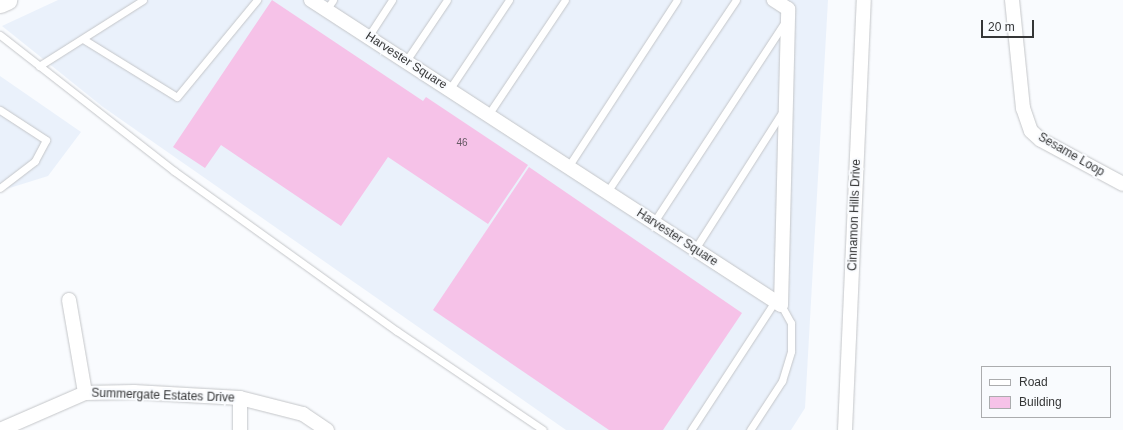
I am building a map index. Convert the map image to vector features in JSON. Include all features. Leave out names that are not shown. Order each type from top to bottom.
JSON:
[{"type":"main road","points":[[0,3],[8,0]]},
{"type":"street","name":"Harvester Square","points":[[311,0],[330,5],[368,37],[778,303]]},
{"type":"street","points":[[774,0],[788,9],[786,107],[778,303]]},
{"type":"street","name":"Cinnamon Hills Drive","points":[[845,430],[864,0]]},
{"type":"street","name":"Sesame Loop","points":[[1012,0],[1023,108],[1031,131],[1041,140],[1123,184]]},
{"type":"street","points":[[69,300],[85,393]]},
{"type":"street","name":"Summergate Estates Drive","points":[[0,430],[85,393],[134,392],[240,398],[303,414],[328,430]]},
{"type":"street","points":[[240,398],[240,430]]},
{"type":"lane","points":[[39,66],[84,39],[102,24],[143,0]]},
{"type":"lane","points":[[84,39],[176,97],[257,0]]},
{"type":"lane","points":[[368,37],[392,0]]},
{"type":"lane","points":[[406,61],[447,0]]},
{"type":"lane","points":[[449,90],[509,0]]},
{"type":"lane","points":[[488,115],[565,0]]},
{"type":"lane","points":[[568,167],[677,0]]},
{"type":"lane","points":[[607,192],[736,0]]},
{"type":"lane","points":[[654,222],[788,19]]},
{"type":"lane","points":[[0,35],[174,171],[397,331],[543,430]]},
{"type":"lane","points":[[695,249],[786,107]]},
{"type":"lane","points":[[0,110],[46,140],[36,161],[0,188]]},
{"type":"lane","points":[[691,430],[778,303],[791,323],[791,351],[782,381],[750,430]]},
{"type":"shaded area","points":[[58,0],[828,0],[805,408],[791,430],[566,430],[103,107],[2,26]]},
{"type":"shaded area","points":[[0,76],[81,132],[48,176],[0,191]]},
{"type":"building","points":[[272,0],[423,101],[426,97],[528,165],[488,224],[388,157],[341,226],[221,145],[205,168],[173,147]]},
{"type":"building","points":[[529,167],[742,313],[663,430],[609,430],[433,310]]}]
